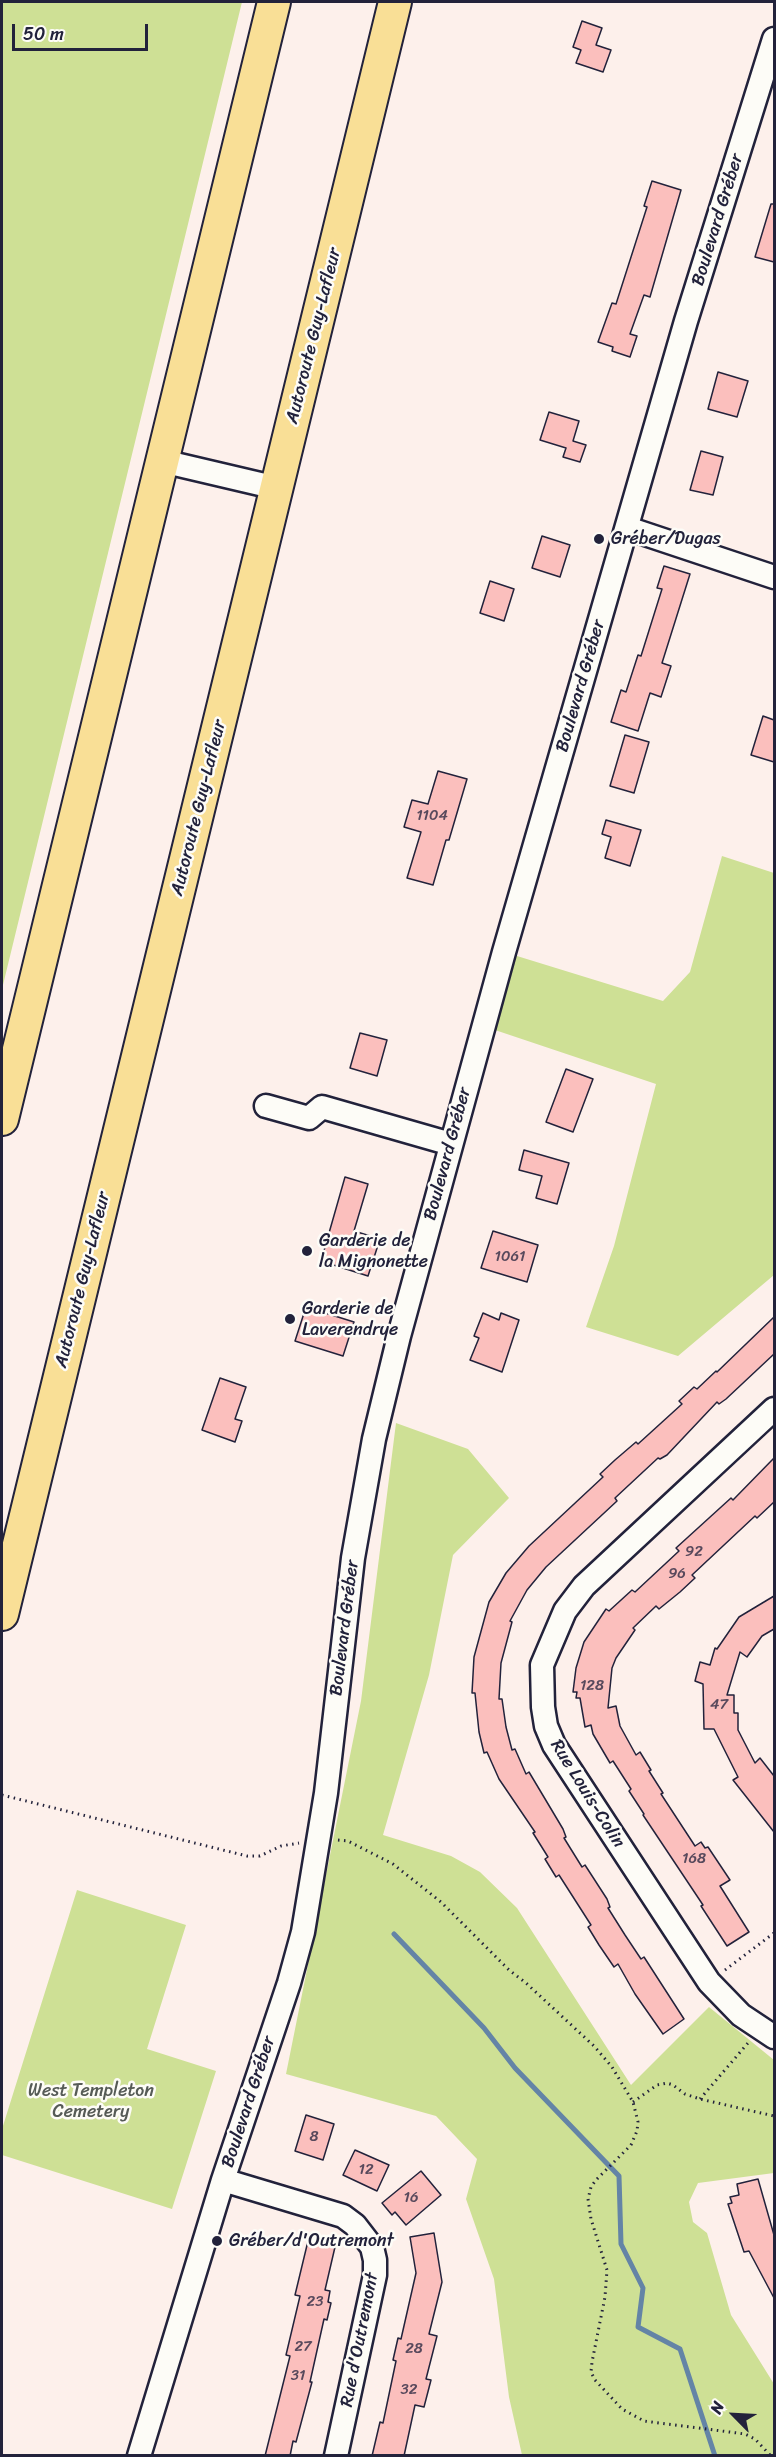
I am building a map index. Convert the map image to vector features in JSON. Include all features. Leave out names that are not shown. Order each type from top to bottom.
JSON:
[{"type":"highway","points":[[2,1119],[274,2]]},
{"type":"highway","name":"Autoroute Guy-Lafleur","points":[[2,1614],[395,2]]},
{"type":"street","name":"Boulevard Gréber","points":[[139,2456],[223,2180],[289,1983],[303,1932],[326,1793],[352,1558],[384,1395],[501,962],[690,310],[774,39]]},
{"type":"street","points":[[162,461],[277,488]]},
{"type":"street","points":[[627,528],[774,577]]},
{"type":"street","points":[[266,1106],[309,1118],[322,1107],[451,1144]]},
{"type":"street","name":"Rue Louis-Colin","points":[[768,2032],[731,2006],[709,1982],[554,1745],[546,1726],[543,1707],[542,1665],[565,1611],[584,1586],[774,1409]]},
{"type":"street","name":"Rue d'Outremont","points":[[223,2180],[343,2216],[355,2224],[372,2247],[375,2275],[336,2456]]},
{"type":"path","points":[[2,1795],[247,1856],[260,1856],[281,1846],[308,1843]]},
{"type":"path","points":[[331,1841],[348,1840],[370,1850],[393,1864],[441,1902],[509,1970],[594,2046],[612,2067],[633,2102],[638,2122],[637,2132],[631,2145],[596,2180],[591,2187],[588,2199],[591,2219],[604,2254],[607,2283],[591,2372],[601,2388],[633,2416],[644,2421],[721,2433],[746,2434],[755,2439],[771,2456]]},
{"type":"path","points":[[709,1982],[774,1933]]},
{"type":"path","points":[[700,2099],[768,2032]]},
{"type":"path","points":[[633,2102],[657,2085],[667,2083],[685,2094],[700,2099],[774,2116]]},
{"type":"green space","points":[[2,2],[242,2],[2,989]]},
{"type":"green space","points":[[722,856],[774,873],[774,1275],[678,1356],[586,1327],[614,1246],[656,1084],[483,1026],[504,952],[663,1001],[690,972]]},
{"type":"green space","points":[[396,1423],[468,1449],[509,1498],[453,1555],[429,1675],[383,1835],[451,1856],[480,1872],[517,1908],[631,2085],[709,2007],[774,2060],[774,2173],[698,2183],[689,2202],[693,2222],[707,2233],[731,2315],[774,2384],[774,2455],[522,2455],[509,2397],[494,2279],[466,2199],[477,2159],[436,2116],[286,2074],[361,1701]]},
{"type":"green space","name":"West Templeton Cemetery","points":[[77,1890],[186,1925],[147,2049],[216,2071],[172,2209],[2,2155],[2,2129]]},
{"type":"building","points":[[582,21],[602,28],[596,45],[611,50],[603,72],[576,63],[581,50],[573,47]]},
{"type":"building","points":[[652,181],[681,190],[650,297],[644,295],[630,334],[637,336],[630,357],[612,351],[613,347],[598,342],[612,303],[616,304],[647,207],[644,206]]},
{"type":"building","points":[[771,204],[774,204],[774,262],[755,257]]},
{"type":"building","points":[[718,372],[748,381],[737,417],[708,409]]},
{"type":"building","points":[[549,412],[579,421],[573,441],[586,445],[580,462],[563,457],[566,448],[540,440]]},
{"type":"building","points":[[701,451],[723,457],[713,495],[690,490]]},
{"type":"building","points":[[542,536],[570,545],[560,577],[532,568]]},
{"type":"building","points":[[664,566],[690,574],[662,663],[671,666],[661,697],[650,693],[638,731],[611,722],[621,690],[626,692],[638,655],[641,656],[662,589],[657,588]]},
{"type":"building","points":[[490,581],[514,589],[504,621],[480,613]]},
{"type":"building","points":[[763,716],[774,720],[774,762],[751,755]]},
{"type":"building","points":[[625,735],[649,742],[634,793],[610,786]]},
{"type":"building","points":[[438,771],[467,779],[433,885],[407,878],[421,832],[404,827],[412,800],[428,804]]},
{"type":"building","points":[[606,820],[641,830],[630,866],[605,858],[611,837],[602,834]]},
{"type":"building","points":[[360,1033],[387,1040],[377,1076],[350,1068]]},
{"type":"building","points":[[566,1069],[593,1079],[573,1132],[546,1122]]},
{"type":"building","points":[[524,1150],[569,1163],[557,1204],[536,1198],[542,1176],[519,1170]]},
{"type":"building","points":[[345,1177],[368,1184],[354,1231],[380,1239],[368,1276],[321,1261]]},
{"type":"building","points":[[493,1231],[538,1245],[527,1282],[481,1268]]},
{"type":"building","points":[[306,1307],[354,1322],[343,1356],[295,1341]]},
{"type":"building","points":[[483,1313],[499,1320],[501,1313],[519,1320],[502,1372],[470,1360],[479,1338],[474,1336]]},
{"type":"building","points":[[774,1317],[774,1354],[726,1399],[719,1404],[717,1402],[667,1455],[658,1458],[615,1498],[617,1501],[546,1567],[527,1590],[510,1621],[512,1622],[501,1663],[499,1699],[502,1699],[512,1750],[515,1749],[526,1774],[529,1772],[563,1829],[566,1837],[564,1838],[582,1867],[585,1865],[607,1899],[610,1907],[608,1908],[625,1935],[641,1959],[644,1957],[684,2019],[663,2034],[635,1994],[618,1964],[614,1967],[599,1945],[588,1927],[591,1925],[559,1875],[556,1877],[545,1859],[548,1857],[533,1833],[535,1832],[499,1779],[487,1752],[484,1753],[479,1732],[475,1693],[472,1693],[474,1657],[489,1602],[506,1573],[529,1546],[603,1477],[600,1474],[636,1442],[638,1444],[682,1404],[679,1401],[694,1387],[697,1389],[717,1372]]},
{"type":"building","points":[[220,1378],[246,1387],[235,1419],[242,1421],[235,1442],[202,1430]]},
{"type":"building","points":[[774,1458],[774,1502],[757,1518],[755,1516],[692,1575],[695,1578],[680,1592],[659,1609],[656,1606],[633,1628],[635,1630],[612,1668],[608,1708],[616,1706],[620,1726],[636,1755],[640,1752],[663,1793],[661,1794],[695,1846],[701,1842],[705,1848],[708,1847],[730,1880],[720,1886],[749,1932],[727,1946],[701,1906],[703,1905],[643,1815],[629,1791],[631,1789],[613,1761],[610,1763],[593,1734],[591,1725],[585,1727],[580,1698],[576,1698],[577,1692],[573,1692],[576,1668],[584,1642],[606,1609],[609,1611],[632,1590],[635,1592],[679,1551],[676,1548],[731,1498],[733,1500]]},
{"type":"building","points":[[774,1596],[774,1629],[762,1636],[747,1657],[740,1652],[727,1695],[734,1695],[734,1713],[738,1713],[738,1730],[755,1763],[760,1758],[774,1776],[774,1832],[733,1780],[738,1777],[714,1729],[704,1729],[703,1684],[695,1681],[700,1662],[710,1665],[715,1648],[717,1649],[739,1617]]},
{"type":"building","points":[[306,2115],[334,2124],[323,2160],[295,2151]]},
{"type":"building","points":[[355,2150],[389,2165],[377,2191],[343,2175]]},
{"type":"building","points":[[421,2171],[441,2195],[406,2225],[395,2212],[392,2215],[382,2203]]},
{"type":"building","points":[[758,2179],[774,2235],[774,2298],[749,2251],[744,2252],[728,2204],[732,2203],[730,2197],[739,2195],[737,2184]]},
{"type":"building","points":[[434,2233],[442,2282],[429,2334],[437,2336],[426,2379],[431,2380],[424,2407],[415,2405],[404,2456],[372,2456],[380,2422],[383,2423],[396,2361],[393,2360],[398,2338],[401,2339],[416,2273],[410,2237]]},
{"type":"building","points":[[308,2241],[335,2247],[325,2290],[330,2291],[328,2302],[331,2303],[327,2320],[324,2319],[310,2382],[312,2382],[290,2456],[265,2456],[290,2356],[286,2355],[300,2296],[295,2295]]},
{"type":"waterway","points":[[394,1934],[484,2028],[515,2068],[619,2176],[621,2244],[643,2288],[638,2327],[680,2349],[715,2456]]},
{"type":"place","name":"Gréber/Dugas","points":[[599,539]]},
{"type":"place","name":"Garderie de la Mignonette","points":[[307,1251]]},
{"type":"place","name":"Garderie de Laverendrye","points":[[290,1319]]},
{"type":"place","name":"Gréber/d'Outremont","points":[[217,2241]]}]
